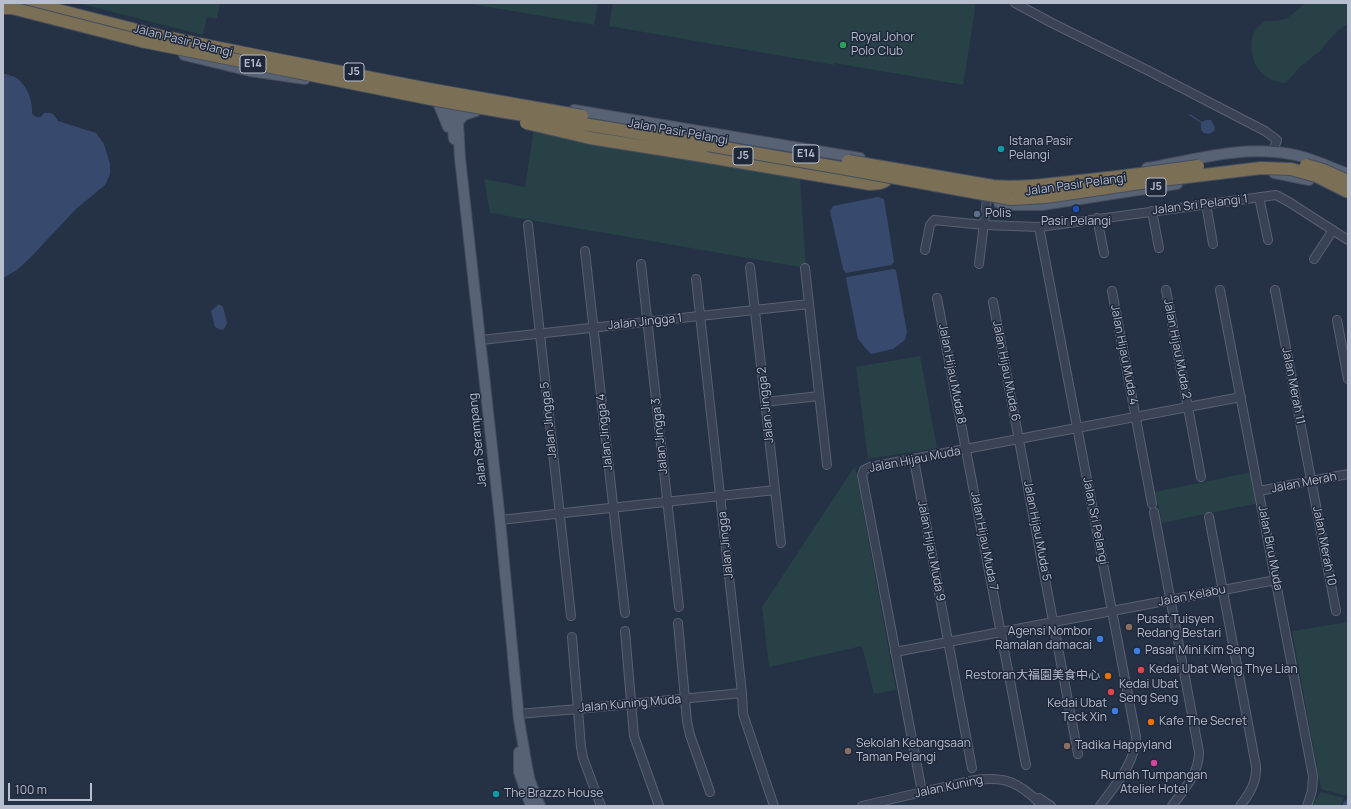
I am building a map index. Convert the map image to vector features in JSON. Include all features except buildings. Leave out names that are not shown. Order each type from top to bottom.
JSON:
[{"type":"highway","name":"E14","points":[[30,3],[160,36],[334,71],[568,114],[993,186],[1022,187],[1112,178],[1234,162],[1265,160],[1285,160],[1305,165],[1323,170],[1348,181]]},
{"type":"highway","name":"E14","points":[[3,8],[12,8],[141,41],[431,100],[608,128],[1011,199],[1046,197],[1154,181],[1261,168],[1291,169],[1316,176],[1348,192]]},
{"type":"highway","points":[[505,112],[524,122],[590,138],[870,184],[885,181]]},
{"type":"main road","name":"Jalan Pasir Pelangi","points":[[47,3],[221,45],[457,93],[521,101],[1008,183],[1033,183],[1100,175],[1228,153],[1273,152],[1291,154],[1348,174]]},
{"type":"main road","name":"Jalan Pasir Pelangi","points":[[3,12],[250,70],[476,112],[681,145],[885,181],[1014,206],[1042,205],[1217,177],[1269,173],[1288,175],[1319,182],[1348,198]]},
{"type":"main road","name":"Jalan Serampang","points":[[457,93],[451,124],[460,158]]},
{"type":"main road","points":[[439,105],[454,138]]},
{"type":"main road","name":"Jalan Serampang","points":[[455,108],[458,122],[460,158],[500,520],[518,717],[520,772],[531,806]]},
{"type":"main road","points":[[458,122],[464,115],[476,112]]},
{"type":"main road","points":[[1269,173],[1273,152]]},
{"type":"main road","points":[[1288,175],[1291,154]]},
{"type":"main road","name":"Jalan Serampang","points":[[518,717],[530,781],[540,806]]},
{"type":"street","points":[[1016,3],[1265,131],[1278,140],[1273,152]]},
{"type":"street","points":[[979,264],[989,180]]},
{"type":"street","name":"Jalan Sri Pelangi 1","points":[[925,250],[930,226],[934,220],[984,225],[1039,227],[1276,195],[1348,240]]},
{"type":"street","points":[[1259,197],[1268,240]]},
{"type":"street","points":[[1206,204],[1213,244]]},
{"type":"street","points":[[1152,211],[1159,248]]},
{"type":"street","points":[[1097,218],[1104,254]]},
{"type":"street","name":"Jalan Jingga 5","points":[[528,225],[571,616]]},
{"type":"street","name":"Jalan Sri Pelangi","points":[[1039,227],[1136,737],[1134,752],[1128,766],[1100,806]]},
{"type":"street","points":[[1314,259],[1333,230]]},
{"type":"street","name":"Jalan Jingga 4","points":[[584,252],[625,613]]},
{"type":"street","name":"Jalan Jingga 3","points":[[641,264],[679,607]]},
{"type":"street","name":"Jalan Jingga 2","points":[[750,267],[781,543]]},
{"type":"street","points":[[805,268],[827,465]]},
{"type":"street","name":"Jalan Jingga","points":[[696,279],[742,693],[743,714],[774,806]]},
{"type":"street","name":"Jalan Hijau Muda 2","points":[[1166,290],[1201,477]]},
{"type":"street","name":"Jalan Biru Muda","points":[[1220,290],[1313,776],[1312,790],[1307,806]]},
{"type":"street","name":"Jalan Merah 11","points":[[1275,290],[1312,481]]},
{"type":"street","name":"Jalan Hijau Muda 4","points":[[1112,292],[1199,752],[1199,759],[1195,773],[1172,806]]},
{"type":"street","name":"Jalan Hijau Muda 8","points":[[937,298],[967,450]]},
{"type":"street","name":"Jalan Hijau Muda 6","points":[[993,302],[1020,440]]},
{"type":"street","name":"Jalan Jingga 1","points":[[480,340],[809,304]]},
{"type":"street","points":[[1337,320],[1348,379]]},
{"type":"street","points":[[765,402],[819,396]]},
{"type":"street","name":"Jalan Hijau Muda","points":[[922,792],[862,475],[864,470],[870,467],[1020,440],[1241,397]]},
{"type":"street","name":"Jalan Hijau Muda 5","points":[[1020,440],[1078,754]]},
{"type":"street","name":"Jalan Hijau Muda 7","points":[[967,450],[1026,766]]},
{"type":"street","name":"Jalan Hijau Muda 9","points":[[914,460],[972,768]]},
{"type":"street","name":"Jalan Merah","points":[[1259,491],[1348,474]]},
{"type":"street","name":"Jalan Merah 10","points":[[1312,481],[1336,611]]},
{"type":"street","points":[[500,520],[775,490]]},
{"type":"street","points":[[1209,517],[1256,766],[1256,778],[1254,784],[1240,806]]},
{"type":"street","name":"Jalan Kelabu","points":[[895,652],[1276,580]]},
{"type":"street","points":[[678,623],[687,721],[710,792]]},
{"type":"street","points":[[625,631],[634,736],[659,806]]},
{"type":"street","points":[[572,637],[581,747],[583,758],[601,806]]},
{"type":"street","name":"Jalan Kuning Muda","points":[[518,717],[742,693]]},
{"type":"street","name":"Jalan Kuning","points":[[862,806],[974,780],[999,778],[1015,783],[1043,806]]},
{"type":"street","name":"Jalan Kuning","points":[[1032,796],[1039,798],[1051,806]]},
{"type":"green space","points":[[78,3],[220,3],[217,18],[207,17],[203,35]]},
{"type":"green space","points":[[465,3],[598,3],[594,25]]},
{"type":"green space","name":"Royal Johor Polo Club","points":[[613,3],[976,3],[963,85],[834,63],[834,65],[609,26]]},
{"type":"green space","points":[[1305,3],[1348,3],[1348,24],[1337,31],[1319,52],[1300,67],[1286,83],[1274,81],[1264,75],[1256,66],[1252,51],[1253,35],[1264,21],[1278,21],[1287,18]]},
{"type":"green space","points":[[534,128],[800,178],[806,268],[490,213],[484,179],[525,187]]},
{"type":"green space","points":[[920,356],[937,448],[868,459],[856,367]]},
{"type":"green space","points":[[855,466],[896,690],[874,694],[862,646],[769,667],[762,607]]},
{"type":"green space","points":[[1252,472],[1258,503],[1162,523],[1155,492]]},
{"type":"green space","points":[[1348,622],[1348,793],[1346,796],[1321,789],[1292,631]]},
{"type":"green space","points":[[1321,792],[1344,798],[1340,806],[1311,806]]},
{"type":"water","points":[[3,73],[17,78],[25,86],[31,100],[32,114],[36,117],[41,117],[44,113],[51,113],[58,121],[96,133],[104,144],[110,164],[110,174],[105,185],[76,209],[30,258],[17,270],[3,278]]},
{"type":"water","points":[[1190,114],[1202,122],[1211,120],[1215,127],[1214,131],[1209,134],[1204,133],[1201,130],[1201,123],[1189,115]]},
{"type":"water","points":[[878,197],[884,199],[894,262],[891,265],[846,273],[843,269],[830,211],[833,206]]},
{"type":"water","points":[[893,269],[896,270],[907,332],[905,340],[893,349],[871,354],[858,339],[846,278]]},
{"type":"water","points":[[219,304],[223,307],[227,323],[224,329],[221,330],[215,327],[211,311]]},
{"type":"place","name":"Royal Johor Polo Club","points":[[843,45]]},
{"type":"place","name":"Istana Pasir Pelangi","points":[[1001,149]]},
{"type":"place","name":"Pasir Pelangi","points":[[1076,209]]},
{"type":"place","name":"Polis","points":[[977,214]]},
{"type":"place","name":"Pusat Tuisyen Redang Bestari","points":[[1129,627]]},
{"type":"place","name":"Agensi Nombor Ramalan damacai","points":[[1100,639]]},
{"type":"place","name":"Pasar Mini Kim Seng","points":[[1137,651]]},
{"type":"place","name":"Kedai Ubat Weng Thye Lian","points":[[1141,670]]},
{"type":"place","name":"Restoran大福園美食中心","points":[[1108,676]]},
{"type":"place","name":"Kedai Ubat Seng Seng","points":[[1111,692]]},
{"type":"place","name":"Kedai Ubat Teck Xin","points":[[1115,711]]},
{"type":"place","name":"Kafe The Secret","points":[[1151,722]]},
{"type":"place","name":"Tadika Happyland","points":[[1067,746]]},
{"type":"place","name":"Sekolah Kebangsaan Taman Pelangi","points":[[848,751]]},
{"type":"place","name":"Rumah Tumpangan Atelier Hotel","points":[[1154,763]]},
{"type":"place","name":"The Brazzo House","points":[[496,794]]}]
